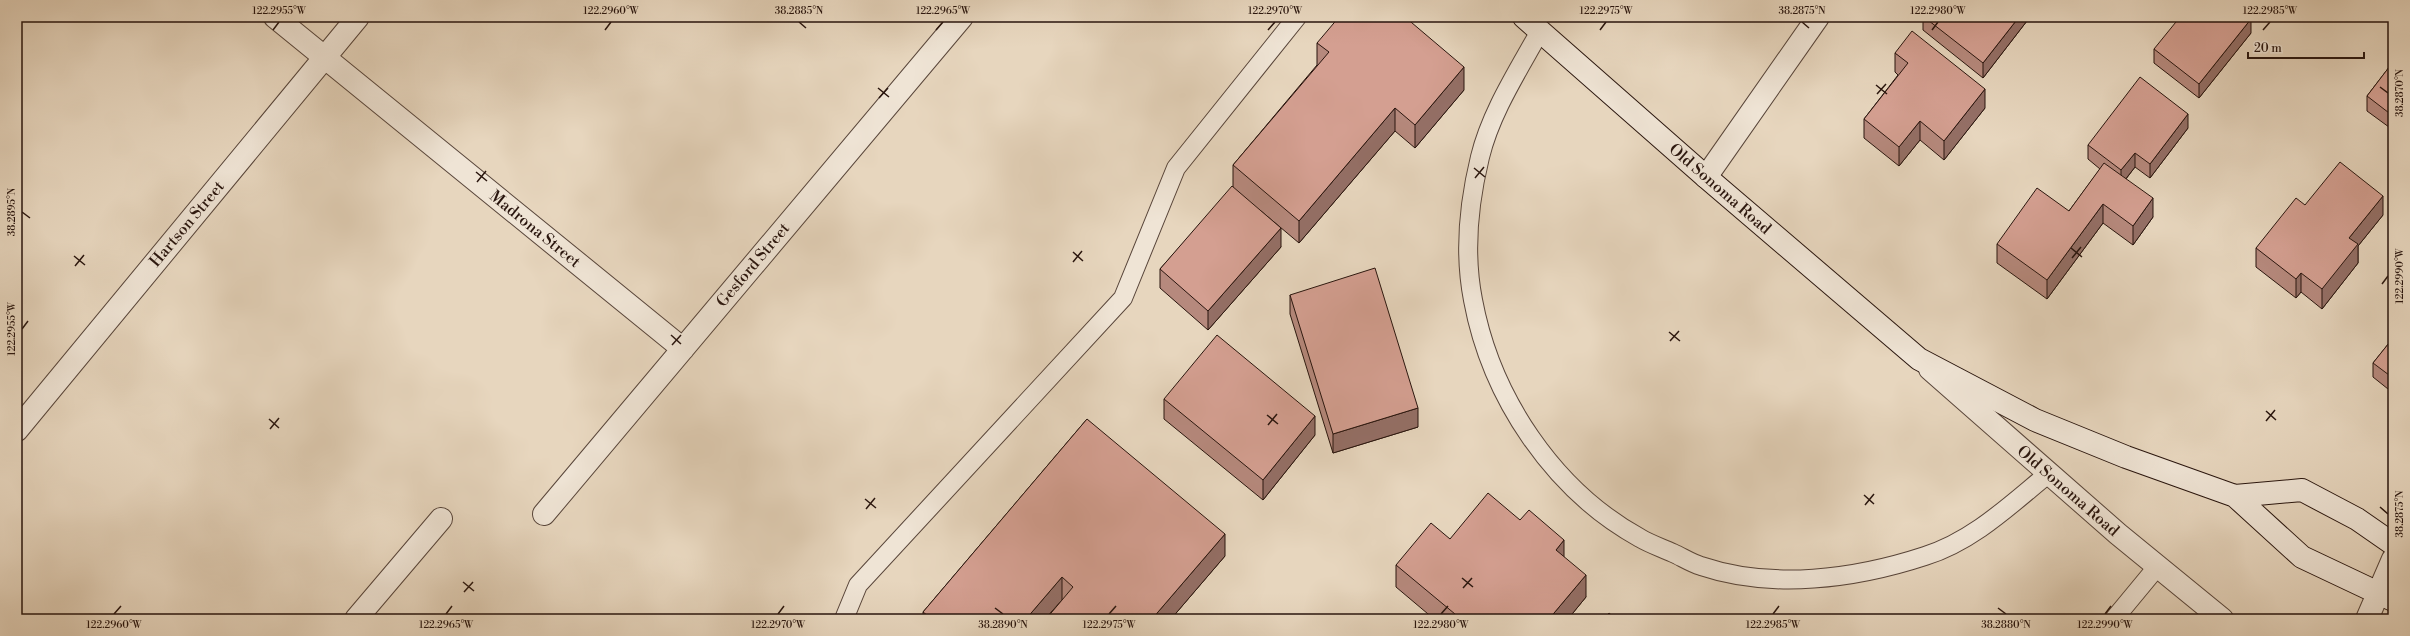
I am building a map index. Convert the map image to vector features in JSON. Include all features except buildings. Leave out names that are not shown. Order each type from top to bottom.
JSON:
[{"type":"street","name":"Madrona Street","points":[[275,17],[683,349]]},
{"type":"street","name":"Hartson Street","points":[[17,430],[358,17]]},
{"type":"street","name":"Gesford Street","points":[[544,514],[962,17]]},
{"type":"street","name":"Old Sonoma Road","points":[[1524,17],[1706,177],[1918,359],[2048,474],[2157,567],[2222,619]]},
{"type":"street","points":[[1706,177],[1818,17]]},
{"type":"street","name":"Old Sonoma Road","points":[[1918,359],[2035,420],[2126,457],[2235,496],[2302,557],[2386,596]]},
{"type":"street","name":"Old Sonoma Road","points":[[2235,496],[2302,490],[2357,519],[2393,544]]},
{"type":"street","points":[[356,619],[441,519]]},
{"type":"street","points":[[2367,619],[2386,596],[2393,559]]},
{"type":"lane","points":[[844,619],[858,585],[1123,298],[1176,168],[1297,17]]},
{"type":"lane","points":[[1540,31],[1500,104],[1480,155],[1472,201],[1468,253],[1473,300],[1487,354],[1513,411],[1547,461],[1595,508],[1640,538],[1701,566],[1757,578],[1818,578],[1869,571],[1926,556],[1979,530],[2048,474]]},
{"type":"lane","points":[[2114,619],[2157,567]]}]
